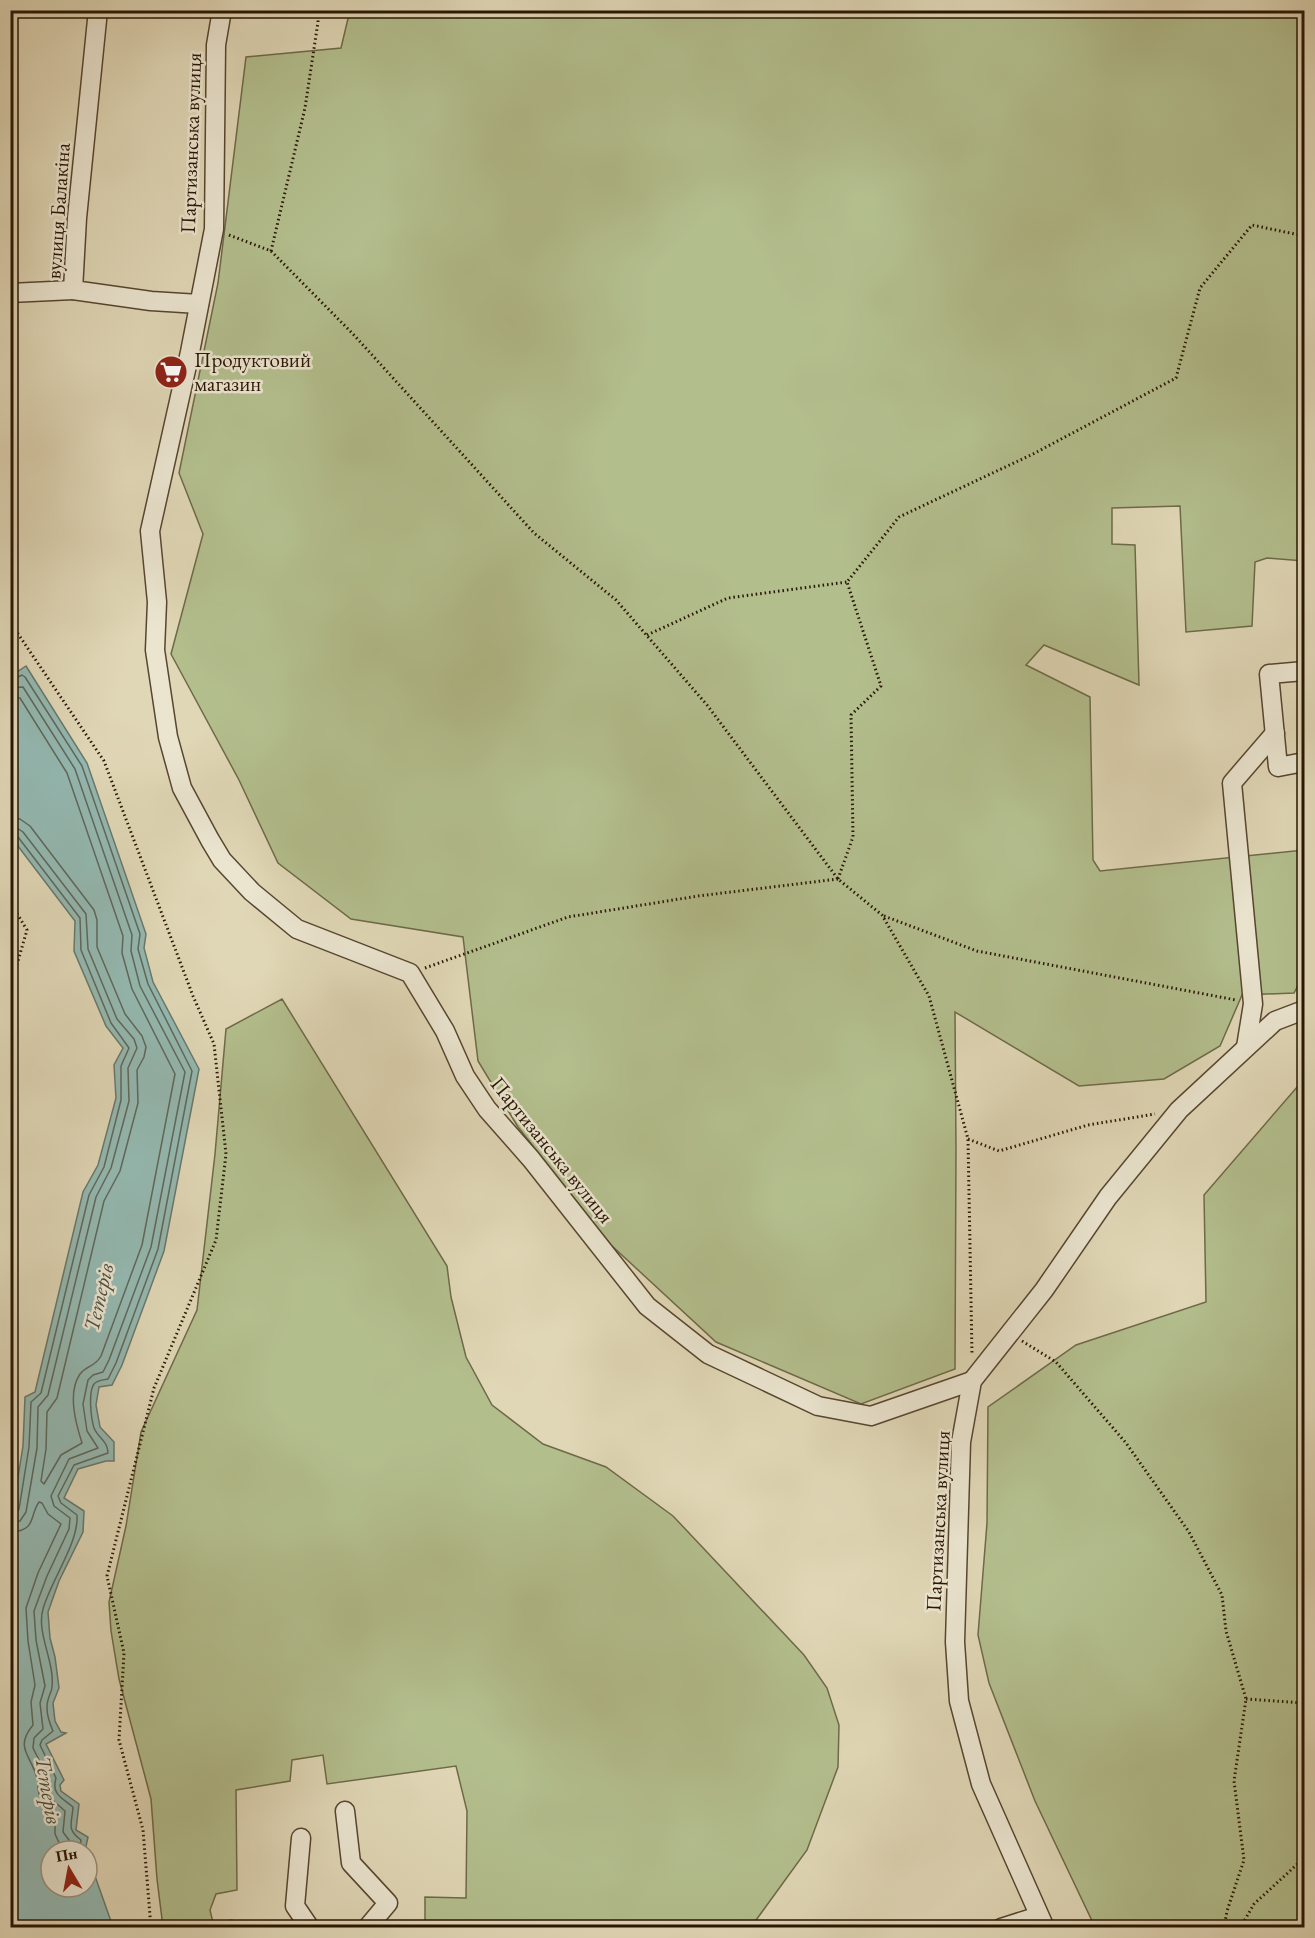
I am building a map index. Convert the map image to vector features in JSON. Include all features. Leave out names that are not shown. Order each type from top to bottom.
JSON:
[{"type":"street","name":"вулиця Балакіна","points":[[98,10],[73,290],[151,301],[199,304]]},
{"type":"street","name":"Партизанська вулиця","points":[[222,10],[216,45],[214,230],[190,352],[150,531],[158,602],[155,650],[168,737],[182,788],[222,860],[252,892],[297,929],[410,973],[446,1031],[465,1076],[487,1109],[531,1159],[647,1306],[708,1354],[818,1406],[871,1416],[972,1381],[961,1442],[955,1642],[959,1701],[981,1784],[1042,1922]]},
{"type":"street","points":[[10,293],[73,290]]},
{"type":"street","points":[[1305,671],[1269,674],[1278,767],[1305,762]]},
{"type":"street","points":[[1246,1047],[1253,1004],[1232,783],[1275,733]]},
{"type":"street","points":[[972,1381],[1044,1290],[1108,1197],[1179,1110],[1275,1021],[1303,1008]]},
{"type":"street","points":[[345,1811],[351,1863],[388,1903],[367,1928]]},
{"type":"street","points":[[301,1838],[295,1906],[310,1928]]},
{"type":"street","points":[[1001,1928],[1042,1922]]},
{"type":"path","points":[[270,251],[304,108],[318,10]]},
{"type":"path","points":[[647,635],[728,598],[848,582],[899,517],[1033,454],[1176,378],[1200,288],[1252,225],[1305,236]]},
{"type":"path","points":[[214,230],[270,251],[353,334],[534,533],[616,600],[707,705],[838,879],[882,915],[977,951],[1253,1004]]},
{"type":"path","points":[[838,879],[853,837],[851,715],[881,686],[848,582]]},
{"type":"path","points":[[10,622],[104,761],[193,996],[214,1044],[226,1154],[216,1240],[154,1388],[107,1576],[124,1653],[119,1740],[143,1830],[151,1928]]},
{"type":"path","points":[[410,973],[568,917],[699,896],[838,879]]},
{"type":"path","points":[[10,902],[27,930],[10,988]]},
{"type":"path","points":[[882,915],[929,996],[968,1139],[972,1381]]},
{"type":"path","points":[[968,1139],[999,1151],[1088,1125],[1179,1110]]},
{"type":"path","points":[[1010,1334],[1056,1362],[1126,1443],[1189,1532],[1222,1595],[1226,1631],[1246,1699],[1234,1781],[1244,1860],[1227,1911],[1224,1928]]},
{"type":"path","points":[[1246,1699],[1305,1703]]},
{"type":"path","points":[[1240,1928],[1254,1904],[1305,1858]]},
{"type":"green space","points":[[350,10],[1304,11],[1304,561],[1267,558],[1255,562],[1252,626],[1186,632],[1180,506],[1112,508],[1112,544],[1135,545],[1139,685],[1044,645],[1026,665],[1090,697],[1093,860],[1100,871],[1304,850],[1304,974],[1294,993],[1242,995],[1220,1046],[1164,1079],[1079,1086],[955,1012],[955,1369],[861,1404],[716,1342],[611,1245],[518,1127],[478,1061],[463,937],[351,919],[278,863],[239,780],[171,654],[203,534],[179,473],[218,283],[246,57],[341,48]]},
{"type":"green space","points":[[282,999],[447,1266],[451,1297],[466,1357],[492,1405],[543,1444],[606,1467],[673,1516],[804,1655],[827,1688],[839,1725],[838,1767],[807,1850],[751,1927],[425,1927],[425,1897],[466,1898],[467,1811],[456,1766],[327,1784],[323,1755],[292,1760],[290,1781],[236,1790],[237,1890],[216,1894],[210,1910],[213,1923],[232,1920],[234,1927],[163,1927],[151,1799],[119,1679],[109,1602],[126,1526],[141,1432],[197,1310],[215,1154],[226,1029]]},
{"type":"green space","points":[[1304,1079],[1304,1927],[1095,1927],[1035,1801],[989,1683],[978,1635],[987,1523],[988,1407],[1076,1345],[1206,1302],[1204,1195]]},
{"type":"water","name":"Тетерів","points":[[26,666],[87,763],[146,934],[144,948],[153,982],[199,1069],[164,1251],[122,1365],[112,1385],[99,1387],[96,1405],[100,1427],[114,1442],[114,1461],[78,1469],[64,1498],[84,1511],[83,1532],[59,1581],[48,1612],[59,1688],[53,1703],[55,1721],[61,1732],[66,1733],[46,1744],[64,1780],[60,1785],[61,1791],[79,1804],[76,1830],[88,1837],[88,1839],[39,1839],[39,1899],[99,1899],[99,1887],[113,1927],[11,1927],[10,1527],[23,1446],[25,1397],[35,1392],[83,1192],[98,1165],[116,1098],[114,1065],[123,1048],[106,1026],[74,951],[75,921],[11,837],[11,676]]},
{"type":"place","name":"Продуктовий магазин","points":[[171,372]]}]
